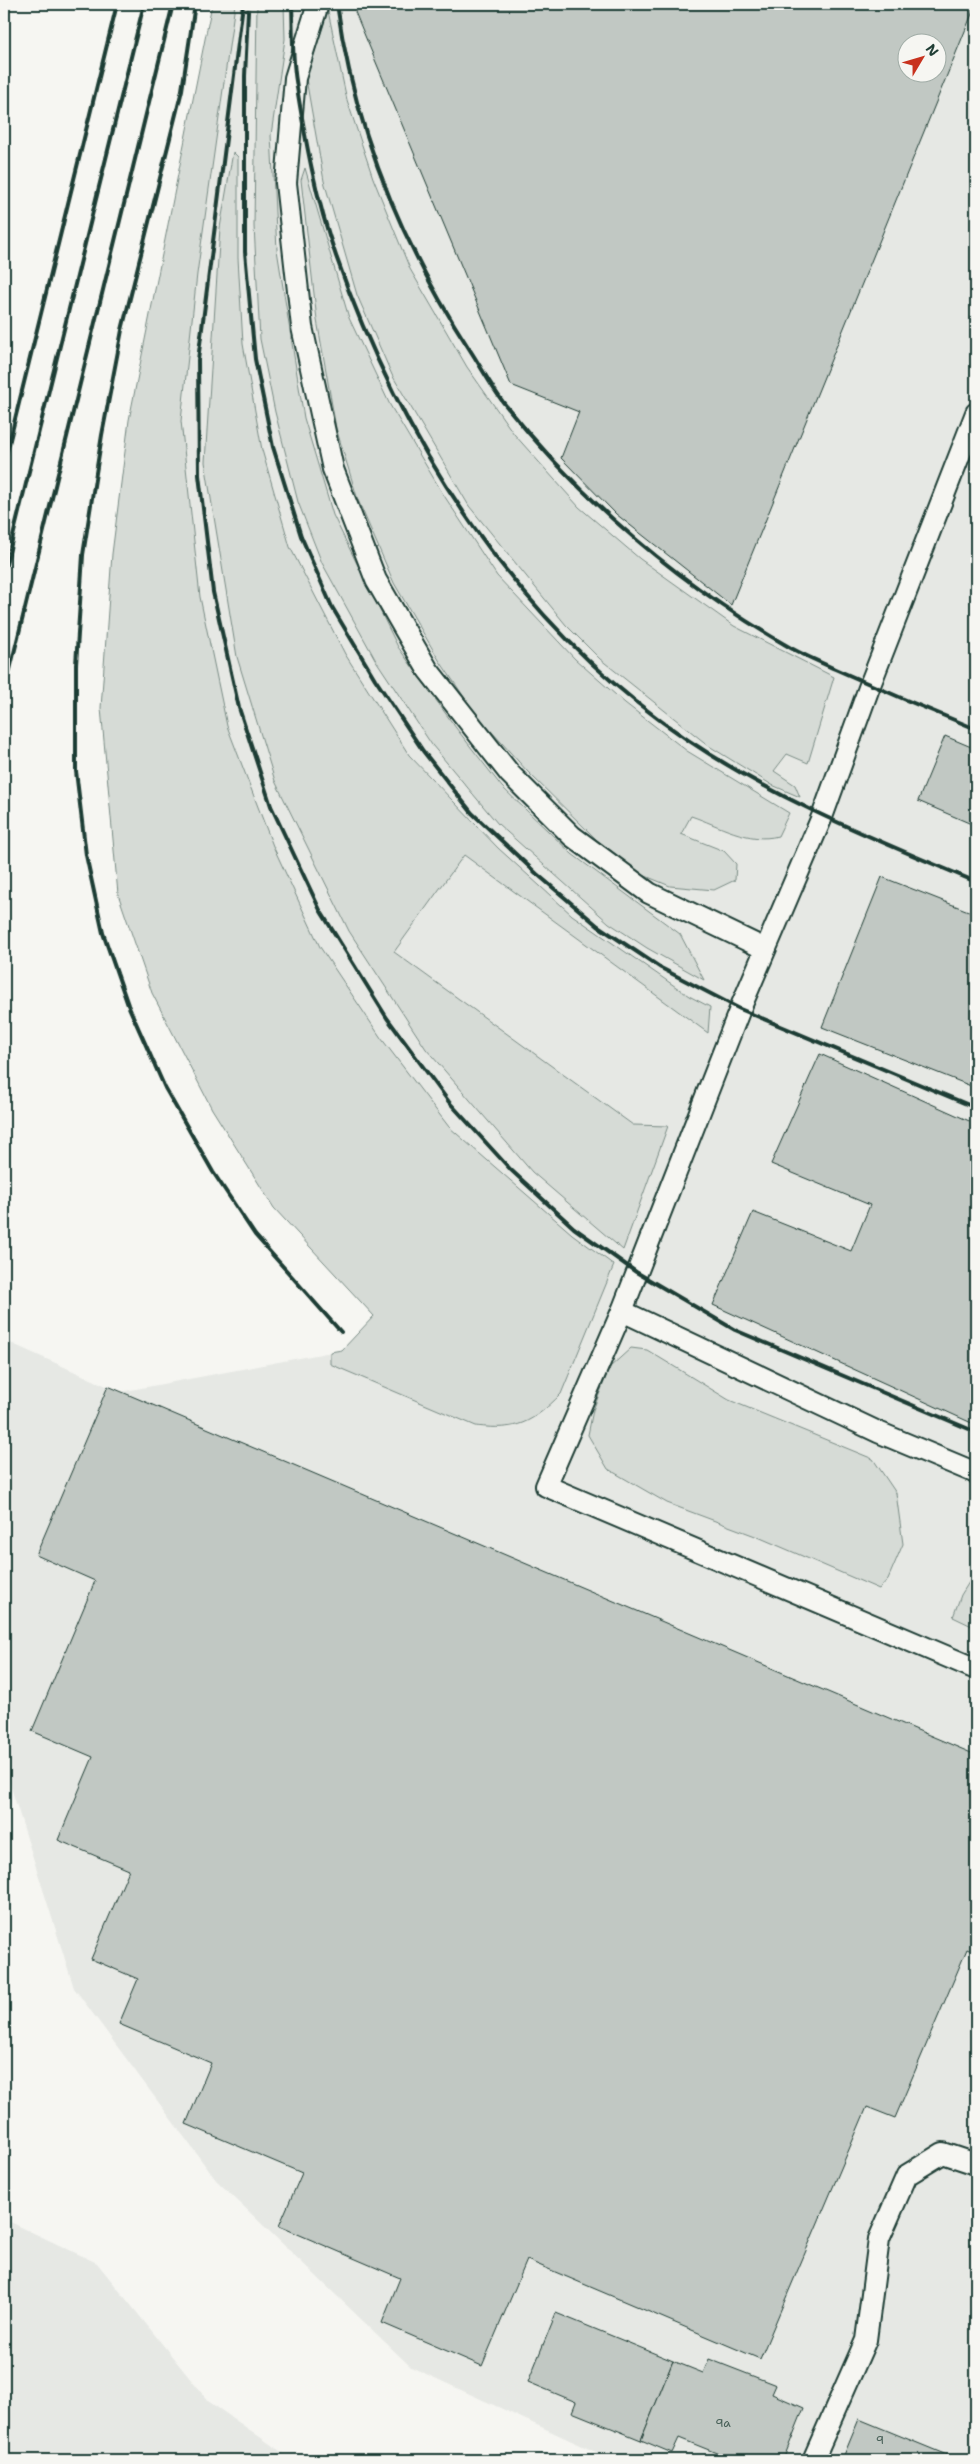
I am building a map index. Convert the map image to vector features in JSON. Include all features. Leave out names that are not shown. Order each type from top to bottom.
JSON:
[{"type":"lane","points":[[318,4],[296,78],[286,183],[302,326],[333,469],[376,580],[428,670],[510,774],[572,836],[649,893],[766,949]]},
{"type":"lane","points":[[976,413],[870,685],[822,817],[766,949],[622,1311],[546,1486],[976,1669]]},
{"type":"lane","points":[[622,1311],[878,1432],[976,1473]]},
{"type":"lane","points":[[813,2460],[866,2340],[879,2239],[907,2175],[943,2153],[976,2164]]},
{"type":"shaded area","points":[[212,4],[976,4],[976,2460],[613,2460],[411,2367],[216,2180],[74,1988],[4,1765],[4,1340],[120,1392],[342,1350],[374,1316],[274,1208],[212,1109],[152,993],[118,894],[101,708],[112,554],[129,420]]},
{"type":"shaded area","points":[[212,4],[235,4],[197,274],[181,421],[200,597],[227,726],[273,846],[320,947],[381,1038],[449,1127],[572,1234],[614,1265],[561,1394],[532,1418],[513,1426],[476,1426],[330,1364],[330,1352],[342,1350],[374,1316],[274,1208],[212,1109],[152,993],[118,894],[101,708],[112,554],[129,420]]},
{"type":"shaded area","points":[[257,4],[284,4],[285,39],[271,135],[277,250],[304,418],[333,515],[398,647],[456,728],[502,787],[572,854],[680,934],[704,980],[647,948],[609,923],[498,824],[432,745],[375,659],[322,563],[298,502],[275,412],[260,339],[254,226]]},
{"type":"shaded area","points":[[328,11],[347,100],[373,178],[410,269],[467,367],[514,434],[579,507],[640,559],[734,626],[834,677],[808,763],[787,754],[774,771],[795,785],[800,797],[772,785],[709,746],[600,659],[566,625],[469,506],[392,375],[357,295],[324,181],[306,79]]},
{"type":"shaded area","points":[[233,152],[238,157],[238,258],[243,344],[262,450],[290,547],[345,654],[409,755],[498,848],[572,915],[689,996],[710,1007],[708,1033],[464,855],[394,952],[633,1125],[668,1126],[623,1250],[532,1172],[426,1049],[349,931],[275,781],[237,657],[205,462],[220,228]]},
{"type":"shaded area","points":[[305,168],[349,318],[390,405],[443,494],[497,576],[575,659],[625,703],[687,751],[789,813],[778,836],[767,838],[745,836],[691,816],[681,834],[724,851],[736,864],[735,880],[714,890],[670,886],[643,875],[597,840],[527,771],[475,713],[439,660],[394,583],[358,500],[336,428],[317,320],[301,180]]},
{"type":"shaded area","points":[[631,1348],[647,1350],[729,1400],[873,1459],[896,1493],[903,1544],[888,1579],[879,1589],[758,1537],[667,1503],[608,1469],[588,1435],[593,1410],[610,1367]]},
{"type":"shaded area","points":[[976,1571],[976,1628],[953,1617],[961,1595]]},
{"type":"shaded area","points":[[4,2219],[97,2263],[208,2401],[293,2460],[4,2460]]},
{"type":"building","points":[[359,4],[976,4],[948,73],[948,32],[898,32],[898,82],[944,82],[731,605],[616,514],[561,458],[579,412],[511,385],[355,12]]},
{"type":"building","points":[[945,736],[976,749],[976,826],[918,801]]},
{"type":"building","points":[[882,877],[976,914],[976,1088],[822,1027]]},
{"type":"building","points":[[820,1054],[976,1124],[976,1425],[713,1305],[753,1212],[851,1251],[870,1205],[771,1164]]},
{"type":"building","points":[[108,1386],[976,1755],[976,1953],[967,1949],[895,2118],[867,2107],[760,2359],[527,2260],[482,2366],[382,2323],[400,2278],[279,2226],[302,2173],[186,2124],[211,2063],[119,2024],[138,1979],[91,1959],[129,1870],[58,1840],[93,1757],[32,1731],[95,1581],[36,1555]]},
{"type":"building","points":[[556,2313],[673,2361],[641,2440],[572,2412],[576,2402],[528,2382]]},
{"type":"building","points":[[709,2359],[776,2385],[772,2394],[804,2408],[783,2460],[734,2460],[679,2438],[672,2453],[641,2440],[673,2361],[703,2373]]},
{"type":"building","points":[[859,2419],[959,2460],[842,2460]]},
{"type":"railway","points":[[4,464],[117,4]]},
{"type":"railway","points":[[4,573],[144,4]]},
{"type":"railway","points":[[4,694],[173,4]]},
{"type":"railway","points":[[195,4],[182,90],[122,330],[102,435],[83,555],[76,665],[76,771],[86,855],[103,933],[128,1005],[165,1088],[213,1172],[255,1235],[341,1332]]},
{"type":"railway","points":[[243,4],[198,360],[199,475],[213,592],[239,708],[271,806],[320,910],[387,1018],[449,1102],[511,1170],[574,1228],[636,1272],[735,1330],[976,1432]]},
{"type":"railway","points":[[292,4],[295,72],[312,169],[329,235],[363,326],[395,395],[432,462],[473,526],[520,587],[571,643],[627,695],[688,740],[722,762],[793,801],[865,835],[976,882]]},
{"type":"railway","points":[[337,4],[355,96],[384,184],[403,227],[445,310],[503,402],[533,438],[598,505],[632,536],[668,566],[744,620],[790,648],[809,657],[976,729]]},
{"type":"railway","points":[[248,11],[245,76],[245,252],[255,359],[273,447],[301,536],[332,607],[375,679],[423,751],[472,813],[537,874],[598,926],[661,968],[740,1009],[976,1108]]}]
